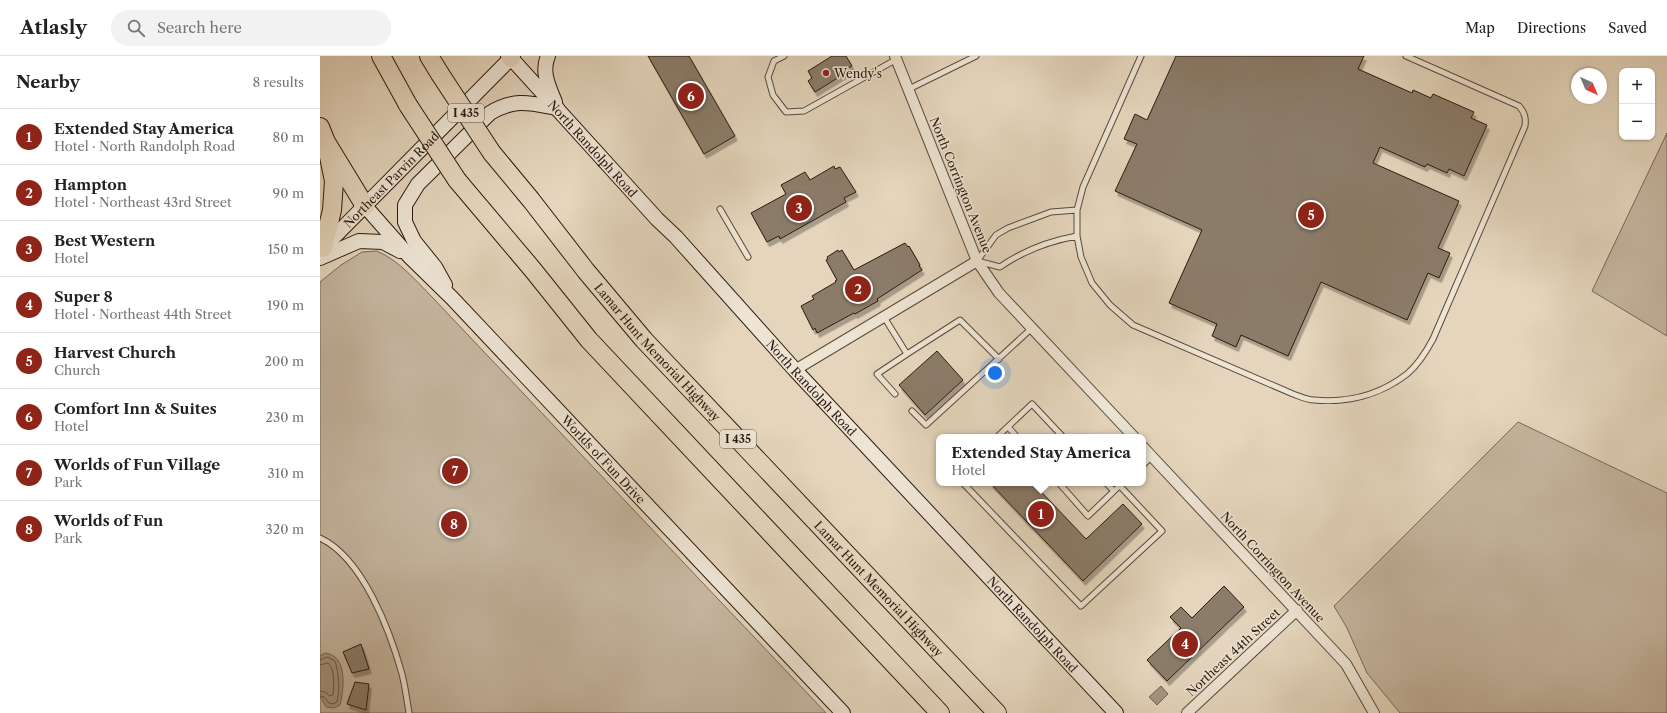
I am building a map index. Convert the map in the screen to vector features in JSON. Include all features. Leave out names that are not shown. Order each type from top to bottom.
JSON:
[{"type":"highway","points":[[381,56],[408,105],[457,180],[533,270],[589,340],[940,713]]},
{"type":"highway","name":"Lamar Hunt Memorial Highway","points":[[429,56],[492,152],[586,271],[644,340],[997,713]]},
{"type":"highway","points":[[323,135],[364,206]]},
{"type":"highway","points":[[321,252],[332,210],[334,181],[323,135]]},
{"type":"main road","points":[[452,298],[435,267],[414,241],[405,222],[405,205],[418,184],[490,113],[501,106],[520,102],[557,108],[545,76],[546,61],[548,56]]},
{"type":"main road","name":"North Randolph Road","points":[[511,57],[795,370],[1116,713]]},
{"type":"main road","name":"Northeast Parvin Road","points":[[321,252],[364,206],[511,57]]},
{"type":"main road","name":"Worlds of Fun Drive","points":[[364,206],[409,256],[452,298],[842,713]]},
{"type":"main road","points":[[321,252],[359,241],[383,242],[409,256]]},
{"type":"street","name":"North Corrington Avenue","points":[[896,58],[977,261],[999,293],[1131,434]]},
{"type":"street","points":[[795,370],[977,261]]},
{"type":"street","name":"North Corrington Avenue","points":[[1146,450],[1346,664],[1374,713]]},
{"type":"street","name":"Northeast 44th Street","points":[[1187,713],[1297,610]]},
{"type":"lane","points":[[784,56],[774,61],[768,77],[773,95],[786,112],[804,111],[896,58]]},
{"type":"lane","points":[[909,90],[976,56]]},
{"type":"lane","points":[[1141,56],[1083,186],[1077,210],[1076,236],[1081,257],[1092,282],[1110,305],[1133,325],[1293,394],[1312,400],[1336,401],[1360,397],[1386,388],[1408,373],[1423,356],[1433,339],[1526,126],[1524,112],[1519,106],[1406,56]]},
{"type":"lane","points":[[720,209],[748,257]]},
{"type":"lane","points":[[1076,236],[1036,247],[1013,258],[1000,268],[977,261],[996,235],[1008,228],[1051,212],[1077,210]]},
{"type":"lane","points":[[884,317],[907,354]]},
{"type":"lane","points":[[895,394],[877,374],[960,320],[999,359]]},
{"type":"lane","points":[[912,411],[926,425],[1032,328]]},
{"type":"lane","points":[[1000,434],[1032,404],[1060,434]]},
{"type":"lane","points":[[1008,427],[1014,434]]},
{"type":"lane","points":[[1146,462],[1152,456]]},
{"type":"lane","points":[[966,486],[1080,606],[1162,532],[1123,486]]},
{"type":"lane","points":[[1061,486],[1088,516],[1121,486]]},
{"type":"lane","points":[[1109,486],[1114,491]]},
{"type":"lane","points":[[320,538],[336,547],[347,557],[372,598],[395,653],[402,675],[409,713]]},
{"type":"shaded area","points":[[1667,133],[1667,336],[1592,291]]},
{"type":"shaded area","points":[[377,251],[393,260],[420,285],[826,713],[320,713],[320,282],[341,265],[362,252]]},
{"type":"shaded area","points":[[1518,422],[1667,493],[1667,713],[1400,713],[1367,673],[1347,628],[1334,606]]},
{"type":"water","points":[[325,653],[332,655],[338,660],[343,674],[343,690],[340,705],[334,708],[326,707],[320,696],[320,656]]},
{"type":"water","points":[[1161,686],[1168,694],[1157,705],[1149,697]]},
{"type":"building","points":[[648,56],[689,56],[735,136],[704,154]]},
{"type":"building","name":"Wendy's","points":[[832,56],[846,56],[852,66],[843,71],[844,74],[815,92],[808,81],[812,78],[808,71]]},
{"type":"building","points":[[1176,56],[1364,56],[1358,69],[1412,93],[1413,90],[1431,98],[1433,94],[1474,112],[1471,118],[1487,125],[1464,176],[1449,169],[1447,173],[1427,164],[1425,167],[1380,147],[1373,163],[1459,201],[1438,248],[1450,253],[1439,278],[1428,273],[1407,320],[1321,282],[1288,356],[1241,335],[1236,347],[1212,336],[1217,324],[1169,303],[1202,230],[1115,191],[1137,144],[1124,139],[1135,114],[1147,120]]},
{"type":"building","points":[[834,166],[835,169],[840,167],[856,192],[844,198],[846,202],[780,239],[779,236],[767,242],[751,213],[786,194],[781,185],[805,172],[810,180]]},
{"type":"building","points":[[905,243],[908,247],[909,246],[922,270],[877,299],[878,301],[855,314],[854,313],[817,333],[815,328],[813,330],[801,306],[814,299],[812,296],[836,282],[835,281],[837,280],[826,260],[828,259],[827,257],[838,250],[839,252],[842,250],[854,270]]},
{"type":"building","points":[[937,351],[963,380],[925,415],[899,385]]},
{"type":"building","points":[[993,486],[1036,486],[1086,539],[1123,504],[1142,524],[1083,581]]},
{"type":"building","points":[[1224,586],[1244,607],[1167,681],[1147,660],[1181,628],[1170,617],[1181,607],[1192,618]]},
{"type":"building","points":[[361,644],[369,669],[352,673],[343,652]]},
{"type":"building","points":[[355,682],[369,684],[366,710],[347,704]]},
{"type":"place","name":"Wendy's","points":[[826,73]]},
{"type":"place","name":"Comfort Inn & Suites","points":[[691,96]]},
{"type":"place","name":"Best Western","points":[[799,208]]},
{"type":"place","name":"Harvest Church","points":[[1311,215]]},
{"type":"place","name":"Hampton","points":[[858,289]]},
{"type":"place","name":"Worlds of Fun Village","points":[[455,471]]},
{"type":"place","name":"Extended Stay America","points":[[1041,514]]},
{"type":"place","name":"Worlds of Fun","points":[[454,524]]},
{"type":"place","name":"Super 8","points":[[1185,644]]}]
